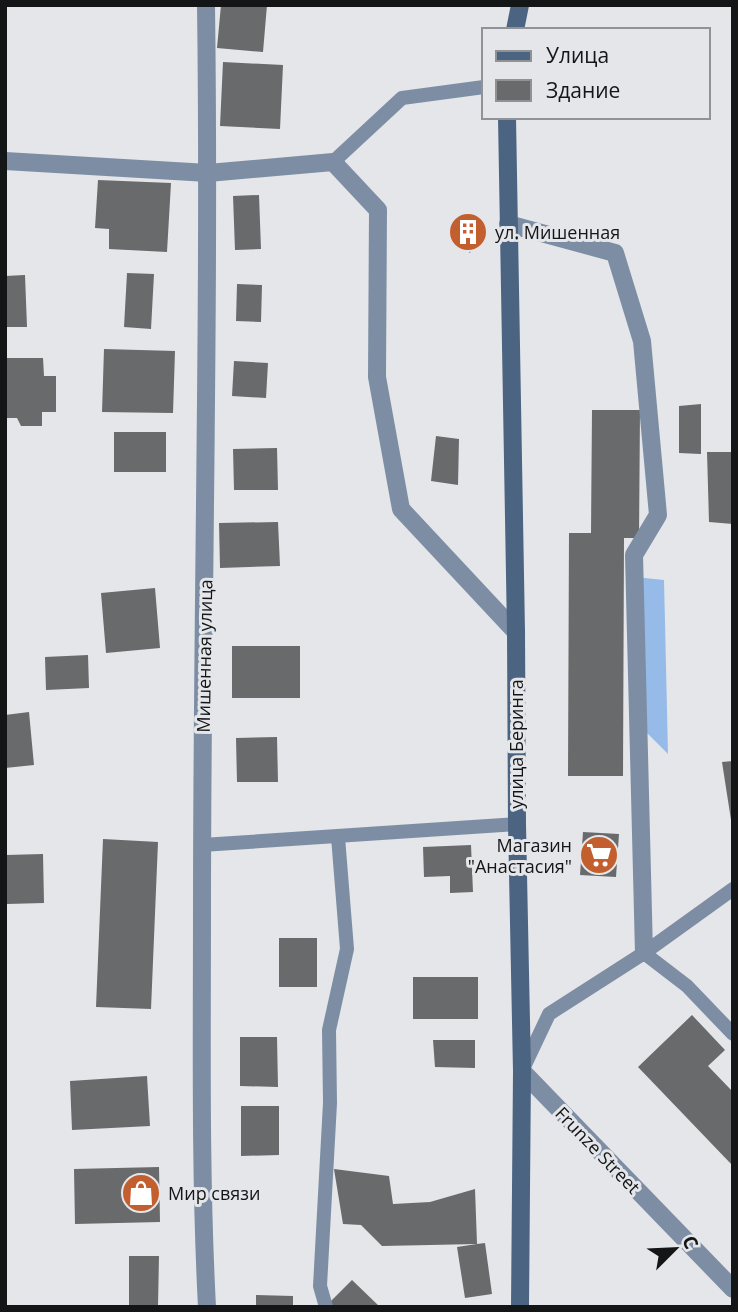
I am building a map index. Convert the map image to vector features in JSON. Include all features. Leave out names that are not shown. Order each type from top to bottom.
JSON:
[{"type":"main road","points":[[515,28],[520,5]]},
{"type":"main road","name":"улица Беринга","points":[[507,119],[522,1071],[520,1307]]},
{"type":"street","name":"Мишенная улица","points":[[206,5],[208,173],[202,1205],[207,1307]]},
{"type":"street","points":[[5,161],[208,173],[333,162],[378,210],[377,377],[401,509],[516,632]]},
{"type":"street","points":[[508,224],[615,253],[642,341],[658,515],[634,555],[645,953]]},
{"type":"street","name":"Frunze Street","points":[[522,1071],[733,1289]]},
{"type":"lane","points":[[333,162],[402,98],[482,87]]},
{"type":"lane","points":[[202,845],[517,824]]},
{"type":"lane","points":[[326,1307],[320,1286],[330,1103],[329,1030],[347,949],[338,837]]},
{"type":"lane","points":[[522,1071],[550,1014],[645,953],[733,889]]},
{"type":"lane","points":[[645,953],[687,986],[733,1034]]},
{"type":"shaded area","points":[[635,577],[664,580],[668,754],[639,725]]},
{"type":"building","points":[[221,5],[267,5],[263,52],[217,48]]},
{"type":"building","points":[[223,62],[283,65],[280,129],[220,126]]},
{"type":"building","points":[[98,180],[171,183],[167,252],[109,249],[109,229],[95,228]]},
{"type":"building","points":[[259,195],[261,249],[235,250],[233,196]]},
{"type":"building","name":"ул. Мишенная","points":[[466,217],[472,221],[475,241],[470,253],[464,247],[461,223]]},
{"type":"building","points":[[127,273],[154,274],[151,329],[124,327]]},
{"type":"building","points":[[25,275],[27,327],[5,327],[5,276]]},
{"type":"building","points":[[237,284],[262,285],[261,322],[236,321]]},
{"type":"building","points":[[104,349],[175,351],[173,413],[102,412]]},
{"type":"building","points":[[5,358],[43,358],[44,376],[56,376],[56,412],[42,412],[42,426],[21,426],[17,418],[5,418]]},
{"type":"building","points":[[234,361],[268,363],[266,398],[232,396]]},
{"type":"building","points":[[701,404],[701,454],[679,453],[679,406]]},
{"type":"building","points":[[592,410],[640,410],[639,538],[624,538],[623,776],[568,776],[569,533],[591,533]]},
{"type":"building","points":[[114,432],[166,432],[166,472],[114,472]]},
{"type":"building","points":[[436,436],[459,439],[458,485],[431,481]]},
{"type":"building","points":[[277,448],[278,490],[234,490],[233,449]]},
{"type":"building","points":[[707,452],[731,452],[733,524],[709,522]]},
{"type":"building","points":[[278,522],[280,566],[220,568],[219,523]]},
{"type":"building","points":[[155,588],[160,648],[106,653],[101,593]]},
{"type":"building","points":[[232,646],[300,646],[300,698],[232,698]]},
{"type":"building","points":[[88,655],[89,688],[46,690],[45,657]]},
{"type":"building","points":[[29,712],[34,765],[5,768],[5,715]]},
{"type":"building","points":[[277,737],[278,782],[237,782],[236,738]]},
{"type":"building","points":[[733,761],[733,820],[731,820],[722,762]]},
{"type":"building","name":"Магазин \"Анастасия\"","points":[[583,832],[619,834],[616,877],[580,875]]},
{"type":"building","points":[[103,839],[158,842],[151,1009],[96,1007]]},
{"type":"building","points":[[471,845],[473,892],[450,893],[450,876],[424,877],[423,847]]},
{"type":"building","points":[[43,854],[44,903],[7,904],[6,855]]},
{"type":"building","points":[[279,938],[317,938],[317,987],[279,987]]},
{"type":"building","points":[[413,977],[478,977],[478,1019],[413,1019]]},
{"type":"building","points":[[692,1015],[725,1050],[708,1066],[733,1092],[733,1166],[638,1067]]},
{"type":"building","points":[[240,1037],[277,1037],[278,1087],[240,1086]]},
{"type":"building","points":[[433,1040],[475,1040],[475,1068],[435,1067]]},
{"type":"building","points":[[147,1076],[150,1126],[72,1130],[70,1081]]},
{"type":"building","points":[[241,1106],[279,1106],[279,1155],[241,1156]]},
{"type":"building","points":[[159,1167],[160,1222],[75,1224],[74,1169]]},
{"type":"building","points":[[334,1169],[389,1176],[393,1204],[430,1202],[475,1189],[477,1244],[382,1246],[361,1225],[343,1224]]},
{"type":"building","points":[[485,1243],[492,1294],[465,1298],[457,1247]]},
{"type":"building","points":[[129,1256],[159,1256],[158,1307],[129,1307]]},
{"type":"building","points":[[352,1280],[380,1307],[334,1307],[330,1302]]},
{"type":"building","points":[[256,1295],[293,1296],[293,1307],[256,1307]]},
{"type":"place","name":"ул. Мишенная","points":[[468,232]]},
{"type":"place","name":"Магазин \"Анастасия\"","points":[[599,855]]},
{"type":"place","name":"Мир связи","points":[[141,1193]]}]
